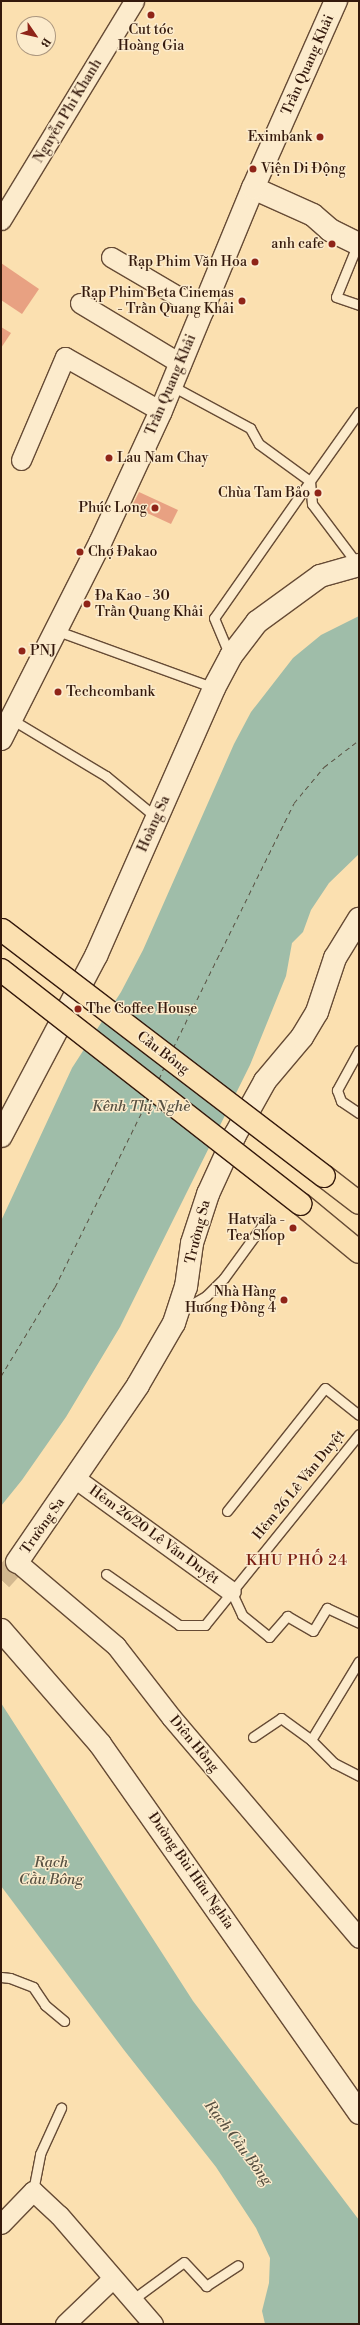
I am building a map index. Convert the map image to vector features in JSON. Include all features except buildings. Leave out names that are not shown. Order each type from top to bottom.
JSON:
[{"type":"main road","name":"Cầu Bông","points":[[2,929],[359,1203]]},
{"type":"main road","points":[[1,970],[302,1204],[359,1252]]},
{"type":"street","name":"Nguyễn Phi Khanh","points":[[1,220],[134,1]]},
{"type":"street","name":"Trần Quang Khải","points":[[1,739],[54,630],[100,543],[161,411],[251,193],[336,1]]},
{"type":"street","points":[[251,193],[313,215],[330,230],[359,244]]},
{"type":"street","points":[[110,257],[203,311]]},
{"type":"street","points":[[80,303],[181,364]]},
{"type":"street","points":[[21,460],[65,357],[161,411]]},
{"type":"street","name":"Hoàng Sa","points":[[1,1136],[96,956],[214,688],[231,656],[257,622],[320,576],[358,565]]},
{"type":"street","name":"Trường Sa","points":[[17,1562],[76,1479],[138,1385],[177,1313],[186,1287],[192,1243],[208,1194],[235,1135],[265,1081],[302,1037],[317,1012],[335,958],[359,919]]},
{"type":"street","name":"Hẻm 26/20 Lê Văn Duyệt","points":[[76,1479],[231,1591]]},
{"type":"street","name":"Diên Hồng","points":[[17,1562],[116,1646],[171,1717],[359,1938]]},
{"type":"street","name":"Đường Bùi Hữu Nghĩa","points":[[5,1634],[100,1744],[359,2113]]},
{"type":"street","points":[[1,2224],[33,2191],[59,2215],[153,2324]]},
{"type":"street","points":[[65,2324],[113,2278]]},
{"type":"lane","points":[[359,244],[336,297],[359,305]]},
{"type":"lane","points":[[172,386],[250,428],[259,444],[310,482],[312,504],[358,565]]},
{"type":"lane","points":[[231,656],[214,618],[359,412]]},
{"type":"lane","points":[[54,630],[214,688]]},
{"type":"lane","points":[[11,719],[106,776],[157,818]]},
{"type":"lane","points":[[359,1050],[337,1090],[341,1101],[359,1113]]},
{"type":"lane","points":[[177,1313],[206,1296],[224,1278],[267,1219]]},
{"type":"lane","points":[[227,1511],[325,1388],[359,1415]]},
{"type":"lane","name":"Hẻm 26 Lê Văn Duyệt","points":[[106,1574],[179,1625],[205,1625],[359,1434]]},
{"type":"lane","points":[[231,1591],[242,1615],[269,1637],[286,1616],[313,1631],[327,1608],[359,1623]]},
{"type":"lane","points":[[311,1740],[359,1661]]},
{"type":"lane","points":[[253,1737],[281,1718],[311,1740],[334,1763],[359,1776]]},
{"type":"lane","points":[[1,1977],[10,1978],[34,1987],[45,2005],[64,2021]]},
{"type":"lane","points":[[33,2191],[40,2154],[61,2108]]},
{"type":"lane","points":[[132,2300],[184,2262],[206,2286],[238,2265]]},
{"type":"water","name":"Kênh Thị Nghè","points":[[359,616],[359,854],[329,883],[311,910],[303,932],[292,943],[286,976],[250,1065],[120,1327],[66,1417],[22,1480],[1,1506],[1,1221],[72,1068],[121,992],[143,950],[234,744],[251,712],[293,658],[321,635]]},
{"type":"water","name":"Rạch Cầu Bông","points":[[1,1703],[193,2001],[359,2220],[359,2324],[265,2324],[262,2311],[269,2283],[270,2258],[256,2228],[216,2167],[124,2050],[1,1886]]},
{"type":"ferry route","points":[[173,1048],[294,803],[324,767],[359,740]]},
{"type":"ferry route","points":[[159,1079],[164,1067]]},
{"type":"ferry route","points":[[1,1376],[55,1287],[148,1100]]},
{"type":"tunnel","points":[[1,1580],[17,1562]]},
{"type":"place","name":"Cut tóc Hoàng Gia","points":[[151,15]]},
{"type":"place","name":"Eximbank","points":[[320,137]]},
{"type":"place","name":"Viện Di Động","points":[[253,169]]},
{"type":"place","name":"anh cafe","points":[[332,244]]},
{"type":"place","name":"Rạp Phim Văn Hoa","points":[[255,262]]},
{"type":"place","name":"Rạp Phim Beta Cinemas - Trần Quang Khải","points":[[242,301]]},
{"type":"place","name":"Lau Nam Chay","points":[[109,458]]},
{"type":"place","name":"Chùa Tam Bảo","points":[[318,493]]},
{"type":"place","name":"Phúc Long","points":[[155,508]]},
{"type":"place","name":"Chợ Đakao","points":[[80,552]]},
{"type":"place","name":"Đa Kao - 30 Trần Quang Khải","points":[[87,604]]},
{"type":"place","name":"PNJ","points":[[22,651]]},
{"type":"place","name":"Techcombank","points":[[58,692]]},
{"type":"place","name":"The Coffee House","points":[[78,1009]]},
{"type":"place","name":"Hatvala - Tea Shop","points":[[293,1228]]},
{"type":"place","name":"Nhà Hàng Hương Đồng 4","points":[[284,1300]]},
{"type":"district","name":"KHU PHỐ 24","points":[[297,1561]]}]
